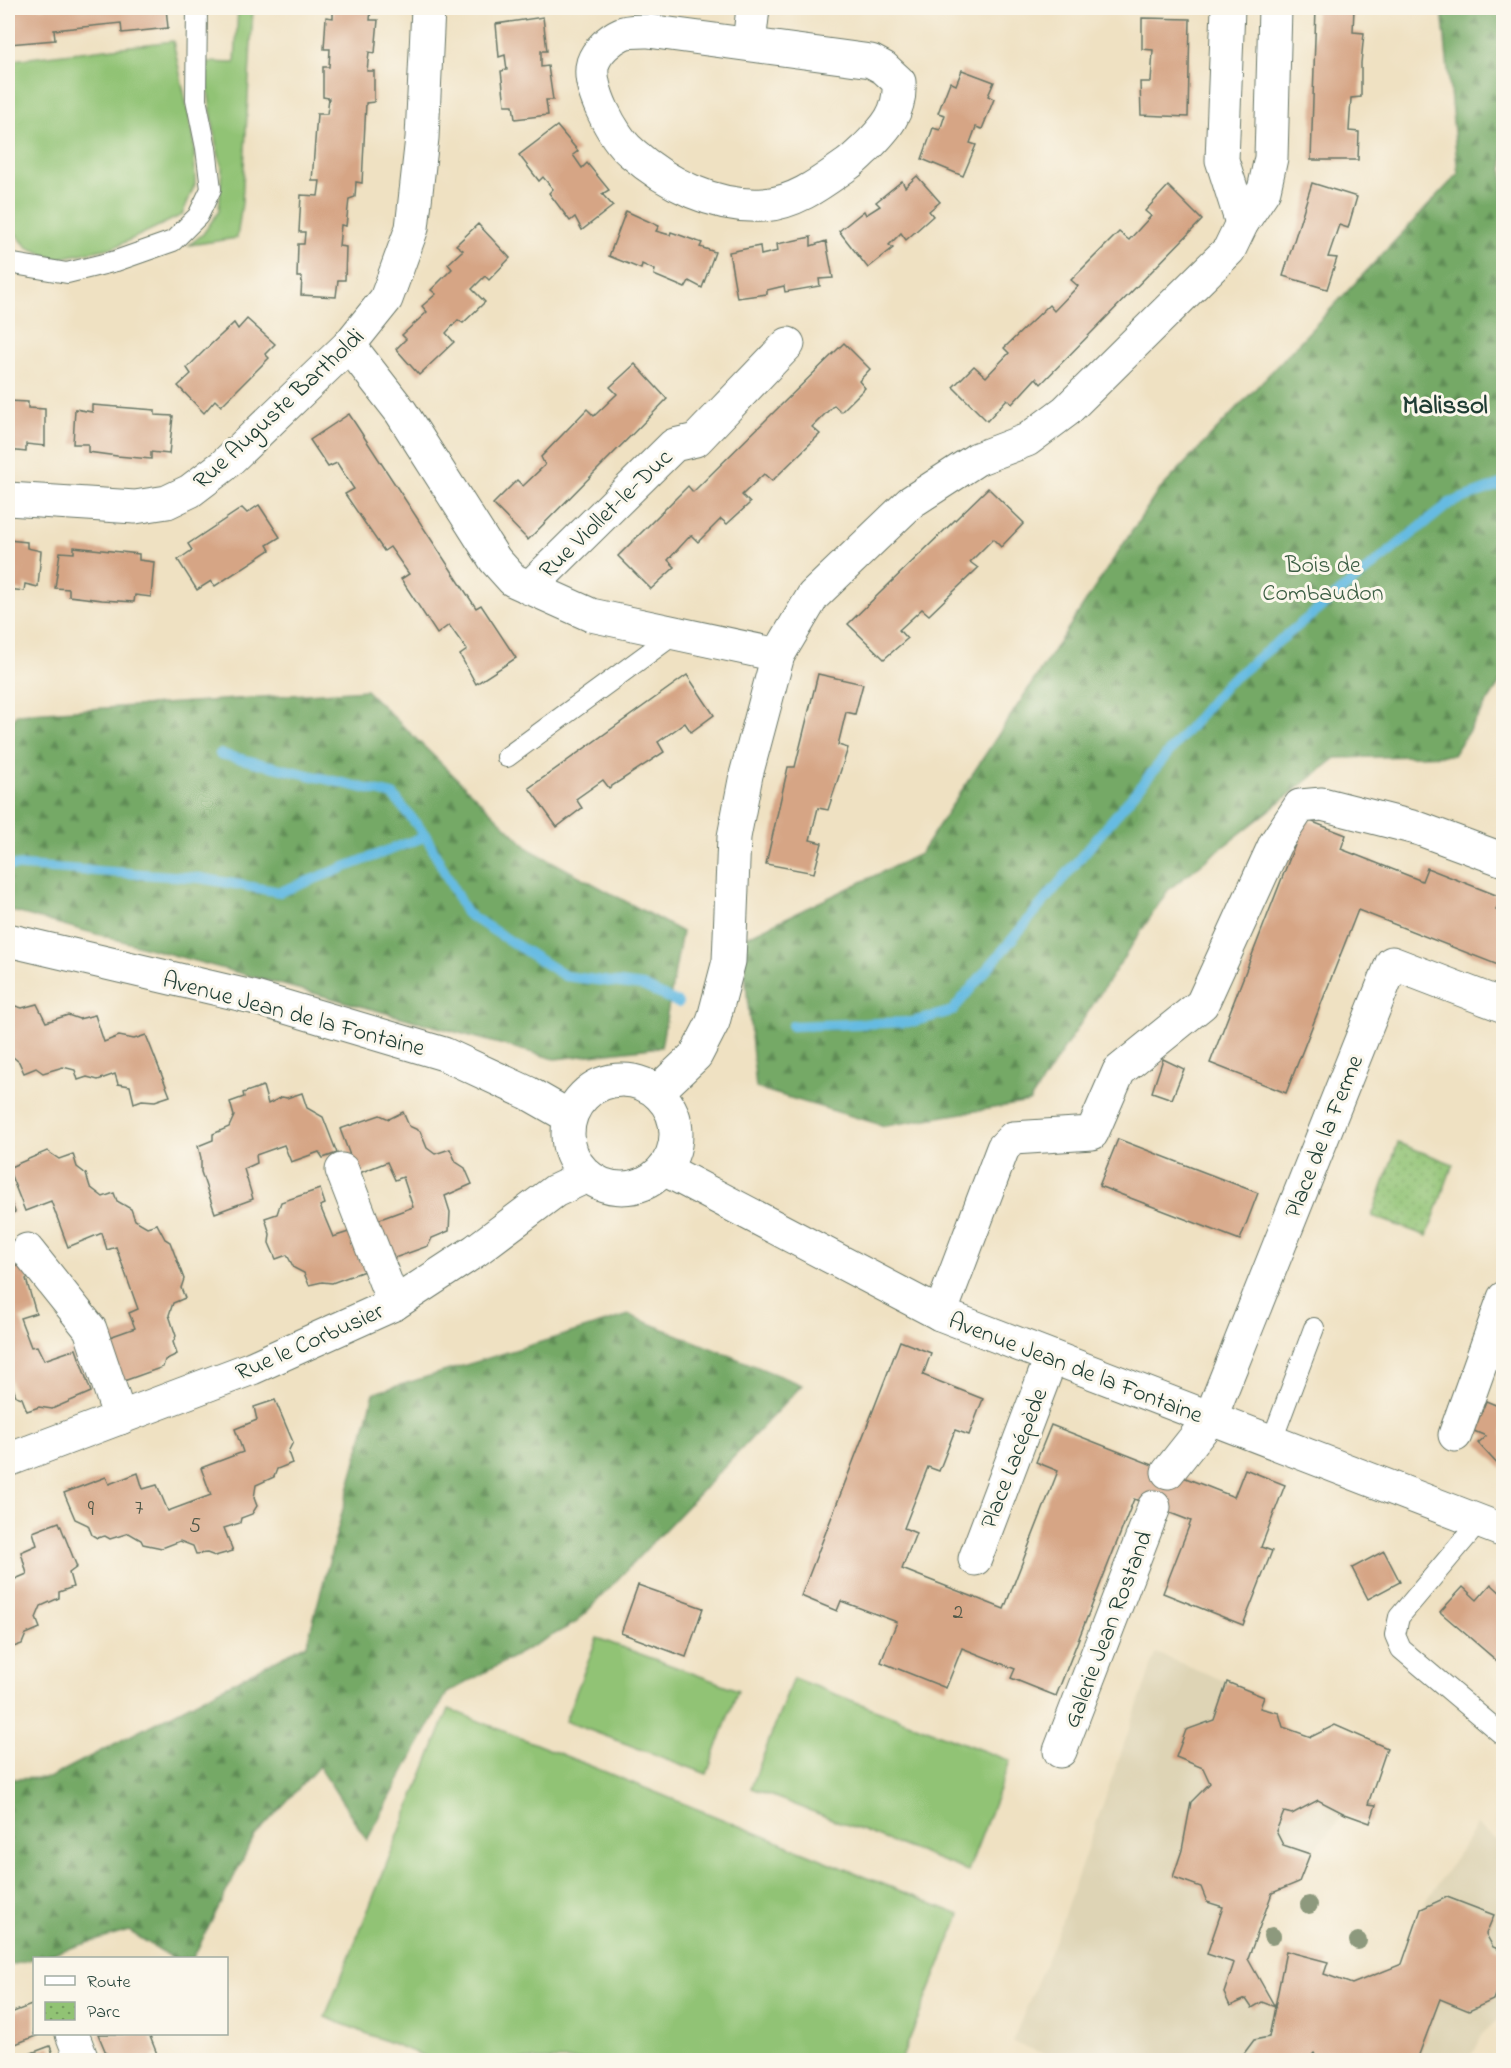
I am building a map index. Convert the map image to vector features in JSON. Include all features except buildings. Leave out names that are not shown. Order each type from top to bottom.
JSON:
[{"type":"street","name":"Rue Auguste Bartholdi","points":[[8,500],[135,507],[166,502],[190,491],[223,466],[349,345],[386,299],[412,228],[422,138],[428,8]]},
{"type":"street","points":[[749,44],[753,8]]},
{"type":"street","points":[[1228,8],[1222,160],[1242,223]]},
{"type":"street","points":[[657,1092],[696,1055],[713,1022],[729,961],[734,837],[746,775],[778,655],[813,596],[911,502],[977,459],[1027,440],[1066,411],[1228,250],[1242,223],[1264,190],[1271,158],[1275,8]]},
{"type":"street","points":[[648,32],[749,44],[871,61],[884,68],[899,82],[900,98],[887,127],[850,164],[804,194],[765,205],[718,201],[678,186],[629,151],[607,119],[593,83],[593,63],[605,45],[623,33],[648,32]]},
{"type":"street","name":"Rue Viollet-le-Duc","points":[[529,588],[674,445],[696,440],[788,344]]},
{"type":"street","name":"Rue Viollet-le-Duc","points":[[349,345],[401,412],[495,560],[513,580],[591,615],[778,655]]},
{"type":"street","points":[[940,1314],[1003,1148],[1013,1138],[1092,1134],[1119,1071],[1202,1004],[1275,844],[1300,806],[1322,804],[1420,829],[1503,860]]},
{"type":"street","name":"Avenue Jean de la Fontaine","points":[[8,940],[252,997],[444,1054],[528,1093],[570,1117]]},
{"type":"street","name":"Place de la Ferme","points":[[1210,1419],[1392,963],[1503,1006]]},
{"type":"street","points":[[624,1080],[635,1081],[657,1092],[671,1110],[676,1130],[672,1155],[664,1169],[646,1183],[636,1187],[620,1188],[599,1184],[587,1176],[576,1164],[568,1142],[570,1117],[581,1098],[591,1089],[603,1083],[624,1080]]},
{"type":"street","name":"Avenue Jean de la Fontaine","points":[[664,1169],[940,1314],[1491,1527]]},
{"type":"street","points":[[342,1170],[394,1304]]},
{"type":"street","name":"Rue le Corbusier","points":[[8,1460],[252,1368],[394,1304],[475,1251],[555,1191],[587,1176]]},
{"type":"street","points":[[27,1250],[90,1329],[120,1418]]},
{"type":"street","points":[[1455,1435],[1503,1298]]},
{"type":"street","name":"Place Lacépède","points":[[975,1559],[1051,1358]]},
{"type":"street","points":[[1168,1472],[1210,1419]]},
{"type":"street","name":"Galerie Jean Rostand","points":[[1060,1750],[1154,1507]]},
{"type":"street","points":[[72,2035],[82,2061]]},
{"type":"lane","points":[[8,263],[67,273],[116,261],[173,240],[198,216],[211,189],[206,148],[196,99],[198,8]]},
{"type":"lane","points":[[507,757],[676,633]]},
{"type":"lane","points":[[1271,1443],[1314,1328]]},
{"type":"lane","points":[[1491,1527],[1399,1617],[1395,1635],[1401,1649],[1503,1736]]},
{"type":"shaded area","points":[[1156,1653],[1264,1697],[1261,1708],[1279,1713],[1283,1727],[1311,1737],[1335,1725],[1387,1748],[1368,1803],[1376,1805],[1370,1823],[1345,1814],[1310,1854],[1299,1882],[1272,1893],[1248,1959],[1275,2006],[1286,1951],[1328,1962],[1324,1974],[1352,1984],[1402,1964],[1421,1909],[1477,1825],[1503,1844],[1503,2015],[1482,2034],[1469,2060],[1061,2060],[1012,2042],[1058,1932]]},
{"type":"green space","points":[[238,8],[253,8],[242,203],[237,238],[189,245],[203,234],[219,211],[222,168],[216,144],[204,62],[235,63]]},
{"type":"green space","name":"Bois de Combaudon","points":[[1442,8],[1503,8],[1503,678],[1453,755],[1336,758],[1168,890],[1029,1102],[885,1126],[756,1088],[742,939],[920,854],[1157,493],[1458,174]]},
{"type":"green space","points":[[8,27],[13,60],[173,41],[194,139],[195,184],[182,215],[115,247],[55,259],[27,247],[8,225]]},
{"type":"green space","points":[[366,690],[529,849],[682,932],[661,1047],[555,1059],[8,910],[8,727],[17,714]]},
{"type":"green space","points":[[1398,1143],[1453,1164],[1427,1236],[1372,1216]]},
{"type":"green space","points":[[629,1315],[802,1385],[577,1622],[447,1693],[367,1840],[319,1766],[254,1837],[194,1957],[171,1957],[129,1931],[8,1966],[8,1779],[49,1778],[307,1644],[374,1393]]},
{"type":"green space","points":[[597,1638],[738,1690],[707,1774],[565,1721]]},
{"type":"green space","points":[[793,1678],[1010,1761],[968,1871],[751,1788]]},
{"type":"green space","points":[[449,1709],[960,1915],[901,2060],[434,2060],[325,2017]]},
{"type":"waterway","points":[[792,1026],[912,1022],[952,1011],[1226,684],[1450,503],[1504,483]]},
{"type":"waterway","points":[[220,754],[393,795],[426,836]]},
{"type":"waterway","points":[[8,865],[200,878],[280,892],[426,836],[466,913],[565,976],[643,986],[678,1003]]},
{"type":"district","name":"Malissol","points":[[1445,404]]}]
